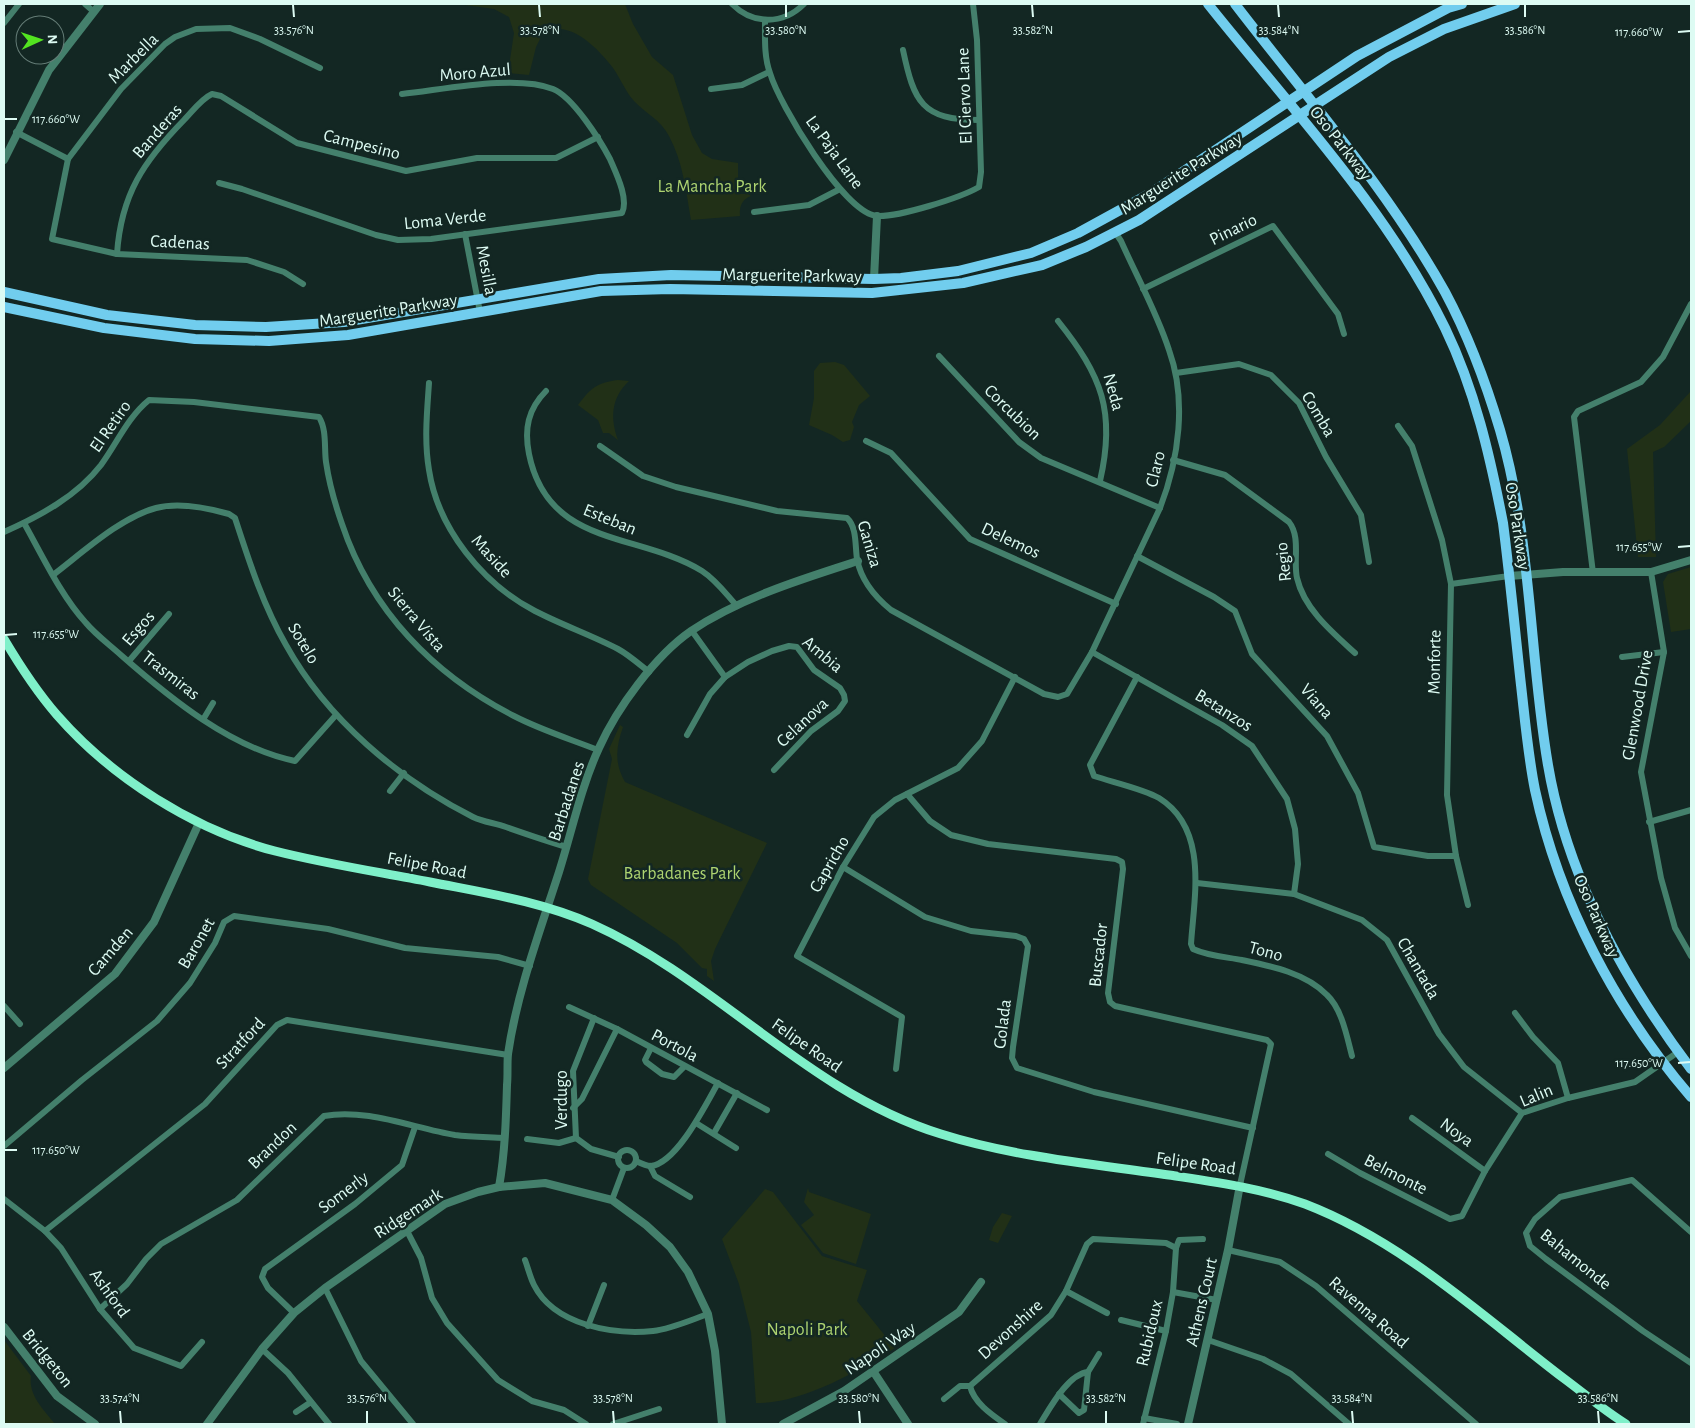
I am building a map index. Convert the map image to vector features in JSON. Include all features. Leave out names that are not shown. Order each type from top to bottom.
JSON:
[{"type":"main road","name":"Oso Parkway","points":[[1208,4],[1289,103],[1388,231],[1420,282],[1445,328],[1463,371],[1484,434],[1503,523],[1529,754],[1546,831],[1585,935],[1621,1001],[1663,1063],[1691,1097]]},
{"type":"main road","name":"Oso Parkway","points":[[1235,4],[1406,227],[1447,296],[1466,337],[1488,394],[1507,454],[1517,500],[1543,734],[1554,798],[1586,892],[1611,944],[1639,996],[1691,1069]]},
{"type":"main road","name":"Marguerite Parkway","points":[[4,292],[106,315],[195,325],[266,327],[344,322],[599,279],[662,275],[874,279],[901,278],[958,271],[1039,250],[1078,233],[1151,193],[1289,103],[1356,56],[1383,41],[1462,4]]},
{"type":"main road","name":"Marguerite Parkway","points":[[4,307],[104,328],[195,339],[269,341],[348,335],[601,291],[670,289],[872,293],[963,283],[1042,265],[1064,257],[1139,220],[1384,61],[1444,29],[1515,4]]},
{"type":"main road","name":"Felipe Road","points":[[4,639],[20,667],[58,716],[139,789],[199,824],[272,850],[546,906],[591,924],[654,957],[813,1070],[859,1100],[909,1123],[990,1147],[1240,1185],[1304,1204],[1348,1224],[1398,1252],[1626,1424]]},
{"type":"street","points":[[4,23],[19,4]]},
{"type":"street","points":[[85,4],[93,11]]},
{"type":"street","points":[[4,160],[16,132],[49,70],[100,4]]},
{"type":"street","points":[[732,4],[752,19],[765,20],[784,17],[798,10],[804,4]]},
{"type":"street","name":"El Ciervo Lane","points":[[877,216],[897,213],[964,195],[979,186],[981,172],[977,40],[973,4]]},
{"type":"street","name":"La Paja Lane","points":[[765,20],[769,72],[780,97],[806,142],[840,189],[858,208],[877,216]]},
{"type":"street","name":"Marbella","points":[[52,239],[68,158],[121,88],[166,44],[184,33],[209,27],[230,28],[282,49],[320,68]]},
{"type":"street","points":[[903,50],[915,94],[925,107],[942,117],[979,120]]},
{"type":"street","points":[[711,89],[742,85],[769,72]]},
{"type":"street","name":"Moro Azul","points":[[402,94],[516,82],[554,89],[577,110],[598,137],[617,174],[625,208],[622,213]]},
{"type":"street","name":"Campesino","points":[[216,94],[297,143],[406,171],[477,158],[556,158],[598,137]]},
{"type":"street","name":"Banderas","points":[[117,254],[118,230],[137,179],[156,149],[208,96],[216,94]]},
{"type":"street","points":[[16,132],[68,158]]},
{"type":"street","name":"Loma Verde","points":[[219,184],[242,189],[298,210],[388,238],[415,240],[532,227],[622,213]]},
{"type":"street","points":[[754,212],[809,205],[840,189]]},
{"type":"street","points":[[874,279],[877,216]]},
{"type":"street","name":"Pinario","points":[[1143,289],[1273,226],[1338,314],[1344,334]]},
{"type":"street","name":"Claro","points":[[1058,697],[1067,694],[1092,652],[1116,604],[1160,508],[1168,486],[1178,437],[1179,404],[1176,373],[1170,350],[1121,241],[1115,232]]},
{"type":"street","name":"Mesilla","points":[[465,234],[480,312]]},
{"type":"street","name":"Cadenas","points":[[52,239],[117,254],[246,260],[284,272],[303,284]]},
{"type":"street","points":[[1593,573],[1574,417],[1578,411],[1641,382],[1663,357],[1691,304]]},
{"type":"street","name":"Neda","points":[[1058,321],[1078,345],[1093,372],[1104,402],[1108,435],[1100,481]]},
{"type":"street","name":"Corcubion","points":[[939,356],[964,385],[1020,442],[1041,458],[1100,481],[1160,508]]},
{"type":"street","name":"Comba","points":[[1176,373],[1239,364],[1270,375],[1292,396],[1299,403],[1326,457],[1362,514],[1369,562]]},
{"type":"street","name":"Maside","points":[[429,383],[426,442],[429,472],[437,501],[454,536],[471,559],[509,595],[534,611],[620,650],[648,672]]},
{"type":"street","name":"Esteban","points":[[546,391],[536,401],[530,412],[526,441],[532,469],[546,495],[561,512],[586,528],[701,571],[714,580],[737,606]]},
{"type":"street","name":"El Retiro","points":[[4,532],[62,502],[100,466],[138,408],[148,400],[194,402],[319,418]]},
{"type":"street","name":"Sierra Vista","points":[[319,418],[324,428],[330,483],[345,535],[366,578],[390,615],[412,642],[448,676],[489,703],[530,723],[598,750]]},
{"type":"street","name":"Monforte","points":[[1398,426],[1412,446],[1442,540],[1451,584],[1447,795],[1456,856],[1468,905]]},
{"type":"street","name":"Delemos","points":[[866,441],[891,453],[970,540],[1116,604]]},
{"type":"street","name":"Ganiza","points":[[600,446],[643,476],[684,489],[777,511],[847,518],[852,526],[858,561],[867,584],[890,610],[1015,676],[1044,694],[1058,697]]},
{"type":"street","name":"Regio","points":[[1173,460],[1225,475],[1289,522],[1294,532],[1296,568],[1301,591],[1311,608],[1355,653]]},
{"type":"street","name":"Sotelo","points":[[52,575],[126,522],[156,508],[178,506],[229,514],[235,518],[257,582],[286,646],[318,695],[358,737],[404,773],[475,818],[567,847]]},
{"type":"street","name":"Trasmiras","points":[[24,523],[52,575],[85,623],[166,694],[204,718],[210,724],[275,757],[295,761],[336,715]]},
{"type":"street","name":"Viana","points":[[1137,556],[1235,610],[1252,654],[1327,736],[1358,793],[1374,848],[1428,856],[1456,856]]},
{"type":"street","points":[[1451,584],[1526,574],[1651,572],[1691,560]]},
{"type":"street","name":"Barbadanes","points":[[499,1187],[505,1138],[508,1054],[546,906],[598,750],[610,727],[648,672],[675,644],[692,631],[737,606],[770,592],[858,561]]},
{"type":"street","name":"Glenwood Drive","points":[[1651,572],[1664,652],[1641,772],[1660,878],[1675,928],[1691,956]]},
{"type":"street","name":"Esgos","points":[[129,661],[169,614]]},
{"type":"street","points":[[692,631],[725,677]]},
{"type":"street","name":"Ambia","points":[[687,735],[706,700],[725,677],[748,662],[789,646],[797,647],[814,670],[840,688],[844,695]]},
{"type":"street","name":"Betanzos","points":[[1092,652],[1222,724],[1252,746],[1287,799],[1295,829],[1298,864],[1294,894]]},
{"type":"street","points":[[1622,657],[1664,652]]},
{"type":"street","name":"Capricho","points":[[896,1069],[902,1017],[797,956],[843,867],[874,817],[895,800],[958,768],[982,741],[1015,676]]},
{"type":"street","points":[[1136,677],[1090,765],[1090,770],[1094,776],[1159,798],[1171,808],[1188,832],[1194,855],[1197,883]]},
{"type":"street","name":"Celanova","points":[[774,770],[811,731],[838,711],[845,701],[844,695]]},
{"type":"street","points":[[204,718],[213,702]]},
{"type":"street","points":[[390,791],[404,773]]},
{"type":"street","name":"Buscador","points":[[907,794],[930,821],[951,835],[988,844],[1116,859],[1122,862],[1123,869],[1108,993],[1110,1002],[1114,1006],[1268,1040],[1271,1044],[1272,1049],[1240,1185]]},
{"type":"street","points":[[1649,822],[1691,810]]},
{"type":"street","name":"Camden","points":[[4,1068],[115,974],[154,922],[199,824]]},
{"type":"street","name":"Golada","points":[[843,867],[924,917],[971,930],[1016,936],[1024,939],[1028,946],[1012,1058],[1017,1068],[1094,1092],[1253,1128]]},
{"type":"street","name":"Chantada","points":[[1197,883],[1294,894],[1362,920],[1387,940],[1439,1034],[1464,1067],[1522,1113]]},
{"type":"street","name":"Tono","points":[[1197,883],[1191,944],[1193,949],[1278,969],[1311,982],[1328,996],[1333,1004],[1345,1030],[1352,1056]]},
{"type":"street","name":"Baronet","points":[[4,1146],[82,1080],[157,1021],[190,983],[215,943],[224,922],[229,917],[234,916],[328,929],[405,948],[498,957],[530,966]]},
{"type":"street","points":[[4,1007],[20,1024]]},
{"type":"street","name":"Portola","points":[[569,1007],[617,1029],[684,1067],[767,1110]]},
{"type":"street","points":[[1514,1013],[1533,1037],[1558,1063],[1568,1098]]},
{"type":"street","name":"Verdugo","points":[[594,1018],[572,1072],[576,1138],[591,1149],[619,1157],[622,1152],[628,1150],[633,1153],[636,1161],[650,1166]]},
{"type":"street","name":"Stratford","points":[[45,1231],[205,1104],[276,1025],[288,1020],[508,1054]]},
{"type":"street","points":[[573,1108],[582,1099],[617,1029]]},
{"type":"street","points":[[651,1048],[645,1060],[662,1074],[674,1077],[684,1067]]},
{"type":"street","name":"Lalin","points":[[1450,1219],[1462,1216],[1485,1171],[1522,1113],[1568,1098],[1610,1090],[1635,1082],[1678,1052]]},
{"type":"street","points":[[690,1197],[654,1176],[650,1166],[657,1164],[678,1147],[696,1123],[718,1083]]},
{"type":"street","points":[[714,1133],[737,1093]]},
{"type":"street","name":"Brandon","points":[[100,1309],[127,1284],[146,1259],[161,1244],[237,1200],[320,1119],[338,1114],[383,1120],[457,1135],[505,1138]]},
{"type":"street","name":"Noya","points":[[1412,1118],[1485,1171]]},
{"type":"street","points":[[696,1123],[736,1148]]},
{"type":"street","name":"Somerly","points":[[294,1313],[268,1288],[262,1278],[269,1264],[355,1204],[402,1165],[415,1127]]},
{"type":"street","points":[[527,1139],[559,1143],[576,1138]]},
{"type":"street","name":"Belmonte","points":[[1328,1154],[1360,1173],[1450,1219]]},
{"type":"street","points":[[619,1157],[620,1163],[624,1168]]},
{"type":"street","points":[[624,1168],[631,1167],[636,1161]]},
{"type":"street","points":[[612,1200],[624,1168]]},
{"type":"street","name":"Bahamonde","points":[[1691,1232],[1636,1182],[1626,1180],[1560,1197],[1535,1219],[1526,1233],[1527,1241],[1546,1259],[1691,1363]]},
{"type":"street","name":"Ridgemark","points":[[207,1424],[262,1349],[294,1313],[325,1288],[444,1204],[499,1187],[545,1183],[612,1200],[646,1225],[670,1247],[688,1272],[708,1314],[715,1352],[722,1424]]},
{"type":"street","name":"Athens Court","points":[[1188,1424],[1228,1250],[1240,1185]]},
{"type":"street","name":"Ashford","points":[[4,1199],[45,1231],[62,1248],[100,1309],[134,1348],[181,1366],[202,1342]]},
{"type":"street","points":[[407,1231],[421,1258],[432,1298],[447,1323],[498,1380],[532,1402],[564,1410],[586,1424]]},
{"type":"street","name":"Devonshire","points":[[944,1399],[960,1386],[970,1386],[1051,1315],[1066,1291],[1087,1244],[1093,1239],[1166,1243],[1176,1248]]},
{"type":"street","points":[[1176,1248],[1180,1240],[1203,1239]]},
{"type":"street","name":"Rubidoux","points":[[1144,1421],[1166,1332],[1173,1292],[1176,1248]]},
{"type":"street","name":"Ravenna Road","points":[[1228,1250],[1280,1262],[1316,1286],[1476,1424]]},
{"type":"street","points":[[525,1260],[535,1287],[556,1310],[588,1326],[617,1331],[654,1330],[708,1314]]},
{"type":"street","name":"Napoli Way","points":[[783,1424],[806,1413],[873,1371],[959,1312],[981,1282]]},
{"type":"street","points":[[588,1326],[604,1285]]},
{"type":"street","points":[[325,1288],[361,1361],[412,1424]]},
{"type":"street","points":[[1066,1291],[1107,1313]]},
{"type":"street","points":[[1173,1292],[1217,1300]]},
{"type":"street","points":[[1121,1320],[1166,1332]]},
{"type":"street","name":"Bridgeton","points":[[4,1327],[57,1396],[95,1424]]},
{"type":"street","points":[[1208,1340],[1263,1358],[1292,1374],[1349,1424]]},
{"type":"street","points":[[262,1349],[288,1373],[329,1424]]},
{"type":"street","points":[[1059,1394],[1079,1413],[1084,1410],[1088,1372],[1099,1354]]},
{"type":"street","points":[[873,1371],[906,1424]]},
{"type":"street","points":[[1040,1424],[1059,1394],[1081,1373],[1088,1372]]},
{"type":"street","points":[[970,1386],[975,1398],[991,1415],[1005,1424]]},
{"type":"street","points":[[296,1412],[311,1402]]},
{"type":"street","points":[[613,1424],[659,1409]]},
{"type":"street","points":[[1144,1421],[1177,1424]]},
{"type":"green space","name":"La Mancha Park","points":[[458,4],[625,4],[633,24],[652,57],[673,75],[692,135],[702,153],[712,159],[738,163],[738,194],[748,194],[751,196],[745,199],[742,204],[740,216],[691,220],[681,166],[666,130],[634,101],[613,67],[588,42],[570,31],[552,29],[543,33],[536,47],[529,75],[508,73],[514,33],[509,17],[494,9]]},
{"type":"green space","points":[[835,362],[844,365],[870,396],[859,405],[852,422],[854,427],[850,440],[843,442],[809,425],[814,398],[814,371],[820,363]]},
{"type":"green space","points":[[618,380],[629,381],[619,394],[614,409],[615,432],[618,440],[609,433],[603,433],[598,420],[578,405],[595,387]]},
{"type":"green space","points":[[1691,391],[1691,421],[1664,447],[1653,452],[1656,557],[1638,557],[1627,449],[1660,425]]},
{"type":"green space","points":[[1691,567],[1691,629],[1671,632],[1663,582],[1668,574]]},
{"type":"green space","name":"Barbadanes Park","points":[[620,725],[623,727],[617,755],[621,775],[625,782],[767,843],[715,949],[711,961],[714,981],[707,976],[707,969],[702,968],[677,943],[591,885],[588,879],[612,759],[609,749]]},
{"type":"green space","points":[[808,1188],[809,1192],[871,1214],[856,1264],[823,1253],[801,1225],[814,1215],[804,1202]]},
{"type":"green space","name":"Napoli Park","points":[[765,1189],[773,1192],[822,1256],[867,1270],[857,1301],[895,1348],[864,1367],[828,1385],[791,1398],[756,1403],[751,1332],[739,1284],[722,1239]]},
{"type":"green space","points":[[1002,1213],[1012,1216],[998,1243],[989,1240],[993,1227]]},
{"type":"green space","points":[[4,1340],[31,1376],[34,1396],[55,1424],[4,1424]]}]
